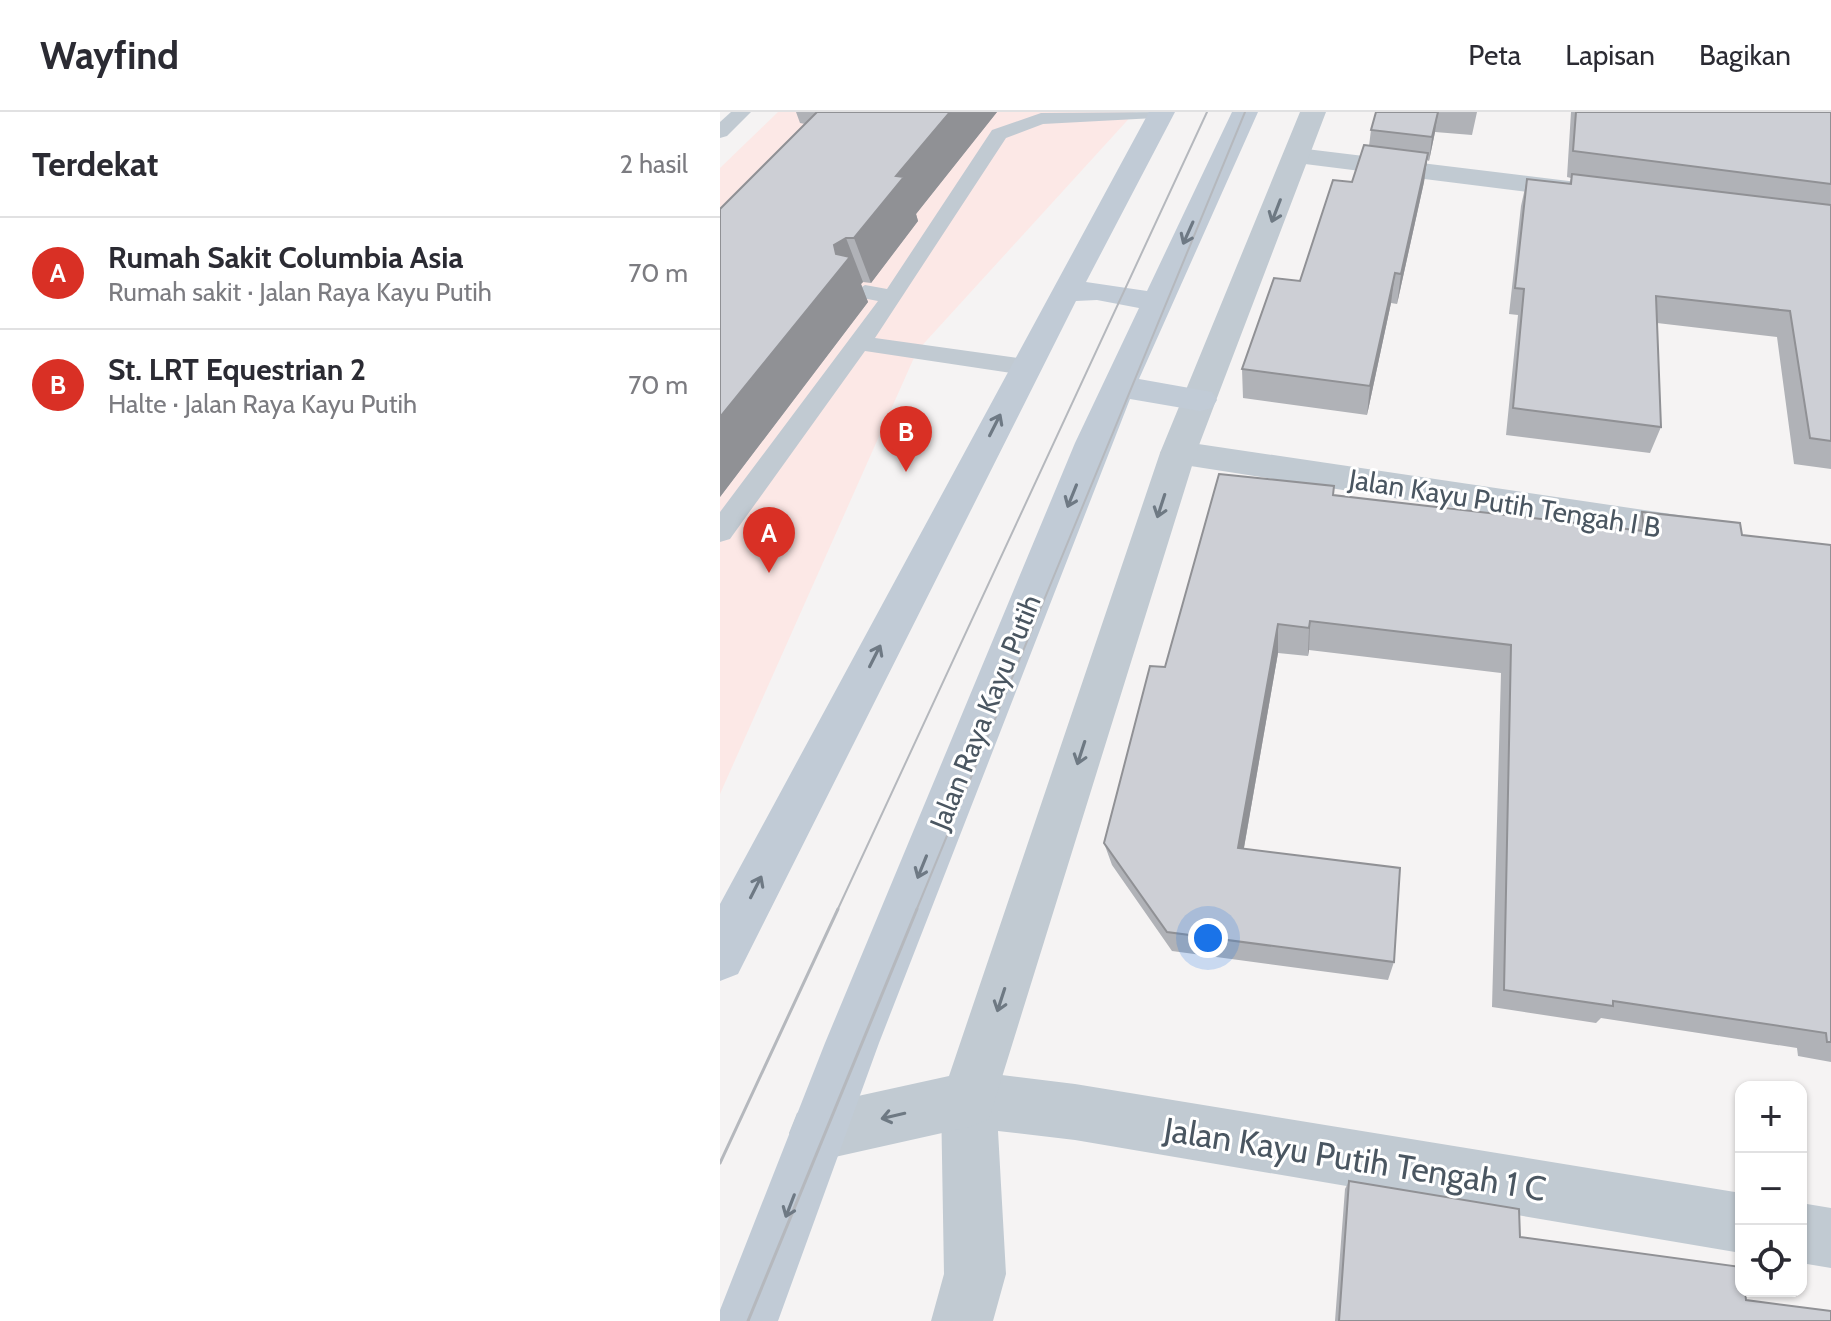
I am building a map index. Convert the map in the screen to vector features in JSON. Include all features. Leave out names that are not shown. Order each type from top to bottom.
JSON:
[{"type":"main road","points":[[720,956],[1025,367],[1162,112]]},
{"type":"main road","name":"Jalan Raya Kayu Putih","points":[[747,1321],[817,1133],[1119,386],[1245,112]]},
{"type":"main road","points":[[1074,279],[1097,291],[1163,289]]},
{"type":"main road","points":[[1119,386],[1200,400]]},
{"type":"street","points":[[962,1321],[975,1274],[969,1099],[1178,453],[1313,112]]},
{"type":"street","points":[[1298,156],[1609,194]]},
{"type":"street","name":"Jalan Kayu Putih Tengah I B","points":[[1178,453],[1737,538]]},
{"type":"street","name":"Jalan Kayu Putih Tengah 1 C","points":[[817,1133],[969,1099],[1075,1112],[1735,1222]]},
{"type":"street","points":[[1807,1234],[1831,1238]]},
{"type":"lane","points":[[720,132],[742,112]]},
{"type":"lane","points":[[720,532],[893,297],[999,134],[1021,123],[1041,119],[1155,112]]},
{"type":"lane","points":[[865,292],[893,297]]},
{"type":"lane","points":[[860,343],[1025,367]]},
{"type":"shaded area","points":[[778,112],[1135,112],[917,351],[720,794],[720,168]]},
{"type":"building","points":[[817,112],[950,112],[896,176],[904,177],[854,238],[846,238],[834,245],[836,254],[850,257],[720,417],[720,209]]},
{"type":"building","points":[[1376,112],[1438,112],[1432,137],[1371,130]]},
{"type":"building","points":[[1576,112],[1831,112],[1831,184],[1573,151]]},
{"type":"building","points":[[1364,145],[1428,153],[1401,274],[1395,273],[1370,386],[1242,369],[1274,278],[1300,281],[1333,180],[1352,182]]},
{"type":"building","points":[[1572,174],[1831,205],[1831,441],[1810,438],[1790,311],[1656,296],[1661,427],[1513,408],[1524,289],[1515,288],[1527,179],[1571,184]]},
{"type":"building","points":[[1219,474],[1334,486],[1333,495],[1644,531],[1642,512],[1740,523],[1742,535],[1831,545],[1831,1042],[1827,1042],[1826,1033],[1613,1001],[1613,1006],[1504,990],[1511,645],[1310,621],[1309,628],[1278,624],[1238,848],[1400,868],[1394,962],[1167,932],[1104,843],[1150,666],[1165,667]]},
{"type":"building","points":[[1349,1181],[1519,1209],[1520,1237],[1735,1266],[1735,1297],[1831,1311],[1831,1321],[1339,1321]]},
{"type":"tram line","points":[[837,911],[1207,112]]},
{"type":"tram line","points":[[916,911],[1245,112]]},
{"type":"tram line","points":[[720,1163],[838,909]]},
{"type":"tram line","points":[[748,1321],[917,909]]},
{"type":"place","name":"St. LRT Equestrian 2","points":[[906,472]]},
{"type":"place","name":"Rumah Sakit Columbia Asia","points":[[769,573]]}]
